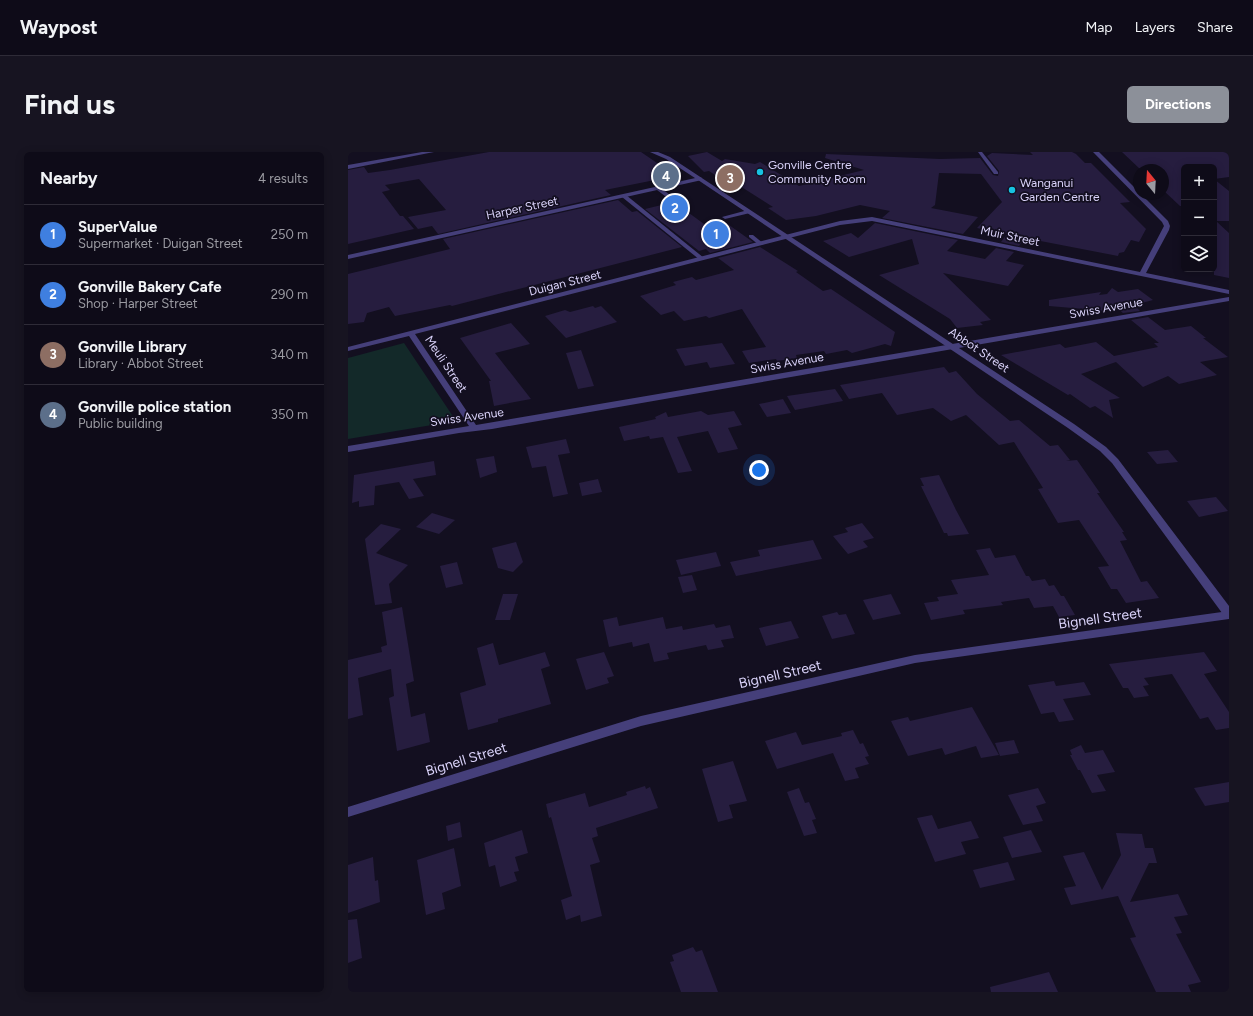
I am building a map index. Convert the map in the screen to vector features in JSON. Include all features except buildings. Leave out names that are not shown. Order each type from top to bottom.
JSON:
[{"type":"street","points":[[348,167],[431,152]]},
{"type":"street","name":"Abbot Street","points":[[653,152],[666,155],[748,212],[1071,426],[1103,449],[1124,472],[1229,614]]},
{"type":"street","points":[[1096,152],[1165,221],[1167,226],[1142,274]]},
{"type":"street","name":"Harper Street","points":[[348,258],[700,179]]},
{"type":"street","name":"Muir Street","points":[[787,237],[840,223],[872,219],[1229,292]]},
{"type":"street","name":"Duigan Street","points":[[348,349],[787,237]]},
{"type":"street","name":"Swiss Avenue","points":[[348,449],[1229,299]]},
{"type":"street","name":"Meuli Street","points":[[411,333],[474,428]]},
{"type":"street","name":"Bignell Street","points":[[348,812],[641,721],[892,664],[915,659],[1229,614]]},
{"type":"lane","points":[[980,152],[996,173]]},
{"type":"lane","points":[[659,188],[667,195]]},
{"type":"lane","points":[[624,196],[702,259]]},
{"type":"lane","points":[[637,207],[646,205]]},
{"type":"lane","points":[[725,217],[748,212]]},
{"type":"lane","points":[[751,236],[761,244]]},
{"type":"green space","points":[[404,343],[456,421],[348,439],[348,358]]},
{"type":"place","name":"Gonville Centre Community Room","points":[[760,172]]},
{"type":"place","name":"Gonville police station","points":[[666,176]]},
{"type":"place","name":"Gonville Library","points":[[730,178]]},
{"type":"place","name":"Wanganui Garden Centre","points":[[1012,190]]},
{"type":"place","name":"Gonville Bakery Cafe","points":[[675,208]]},
{"type":"place","name":"SuperValue","points":[[716,234]]}]
